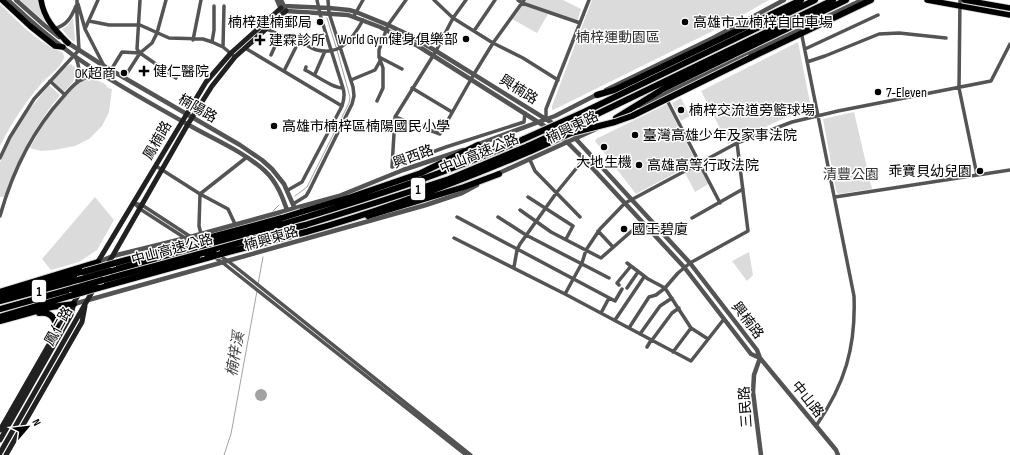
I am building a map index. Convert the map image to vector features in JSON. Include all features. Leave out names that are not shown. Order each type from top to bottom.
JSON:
[{"type":"highway","name":"中山高速公路","points":[[0,301],[193,248],[204,239],[282,218],[350,204],[446,171],[489,155],[584,112],[801,2],[815,0]]},
{"type":"highway","name":"中山高速公路","points":[[0,309],[214,250],[286,233],[305,225],[449,178],[529,148],[587,119],[807,16],[833,0]]},
{"type":"highway","points":[[807,16],[846,0]]},
{"type":"highway","points":[[339,223],[459,181],[529,148],[571,133],[623,119],[871,0]]},
{"type":"highway","points":[[597,95],[614,90],[787,10]]},
{"type":"highway","points":[[616,118],[663,89],[794,22]]},
{"type":"highway","points":[[302,215],[421,173],[478,145]]},
{"type":"highway","points":[[0,317],[221,254],[286,233],[306,232],[378,214],[470,185],[499,174]]},
{"type":"highway","points":[[0,296],[185,241],[204,239]]},
{"type":"highway","points":[[0,292],[98,262]]},
{"type":"highway","points":[[0,321],[51,307],[74,304]]},
{"type":"highway","points":[[8,319],[44,313],[52,316],[56,320],[57,330]]},
{"type":"main road","points":[[2,0],[55,46],[66,45]]},
{"type":"main road","points":[[41,0],[46,17],[52,29],[66,45]]},
{"type":"main road","points":[[927,0],[959,3],[1010,15]]},
{"type":"main road","points":[[964,0],[1010,8]]},
{"type":"main road","name":"鳳楠路","points":[[74,304],[206,82],[231,52],[262,25],[283,10]]},
{"type":"main road","name":"鳳楠路","points":[[86,300],[113,256],[192,117],[212,86],[235,57],[266,29],[283,10]]},
{"type":"main road","name":"鳳仁路","points":[[0,453],[86,300]]},
{"type":"main road","name":"鳳仁路","points":[[6,455],[82,322],[86,300]]},
{"type":"main road","name":"鳳仁路","points":[[0,430],[67,312],[74,304]]},
{"type":"main road","name":"鳳仁路","points":[[0,440],[71,315],[74,304]]},
{"type":"street","name":"楠陽路","points":[[8,0],[42,30],[66,45],[79,50],[124,78],[240,145],[262,160],[279,177],[288,190],[303,240]]},
{"type":"street","points":[[16,0],[44,25],[52,29],[64,25],[69,21],[77,0]]},
{"type":"street","points":[[77,0],[85,30],[94,50],[104,66]]},
{"type":"street","points":[[0,158],[10,138],[34,99],[79,50],[77,0]]},
{"type":"street","points":[[85,30],[98,0]]},
{"type":"street","points":[[140,0],[140,25],[137,49],[140,53],[176,78]]},
{"type":"street","points":[[124,78],[140,53],[150,46],[157,33],[166,0]]},
{"type":"street","points":[[193,40],[201,0]]},
{"type":"street","points":[[277,0],[283,10]]},
{"type":"street","points":[[281,0],[283,10]]},
{"type":"street","points":[[288,190],[302,182],[342,106],[344,92],[321,18],[317,0]]},
{"type":"street","points":[[294,206],[306,196],[309,191],[352,104],[354,96],[351,80],[329,11],[328,0]]},
{"type":"street","points":[[283,10],[320,10],[355,14],[363,0]]},
{"type":"street","points":[[377,101],[382,88],[383,68],[379,50],[387,28],[406,0]]},
{"type":"street","points":[[434,0],[453,18],[493,43],[524,58],[558,80]]},
{"type":"street","points":[[466,0],[453,18],[436,51],[395,117],[392,167],[446,147],[524,122],[525,113]]},
{"type":"street","points":[[474,31],[495,0]]},
{"type":"street","points":[[518,0],[580,23]]},
{"type":"street","points":[[546,119],[546,109],[589,0]]},
{"type":"street","points":[[770,7],[776,0]]},
{"type":"street","name":"興西路","points":[[98,262],[113,256],[185,241],[190,237],[204,239],[234,224],[269,215],[282,218],[287,210],[294,206],[339,196],[403,170],[478,145],[555,116],[713,38],[784,0]]},
{"type":"street","name":"楠興東路","points":[[74,304],[297,242],[426,205],[462,193],[862,0]]},
{"type":"street","points":[[395,117],[440,134],[470,79],[493,43],[523,1]]},
{"type":"street","points":[[959,3],[959,88],[977,176]]},
{"type":"street","points":[[212,42],[214,30],[214,6]]},
{"type":"street","points":[[223,47],[224,6]]},
{"type":"street","name":"興楠路","points":[[355,14],[363,20],[412,36],[576,139],[690,263],[757,350],[760,358]]},
{"type":"street","name":"興楠路","points":[[355,14],[387,28],[418,46],[525,113],[568,143],[684,267],[751,354],[760,358]]},
{"type":"street","points":[[805,49],[878,15]]},
{"type":"street","points":[[89,20],[109,25],[140,25],[169,38],[193,40],[203,39],[223,47],[231,52],[235,57]]},
{"type":"street","points":[[262,25],[266,29],[299,41],[315,49],[332,51],[352,39],[363,20]]},
{"type":"street","points":[[807,62],[880,34],[899,33],[946,38]]},
{"type":"street","points":[[271,55],[280,35]]},
{"type":"street","points":[[802,36],[854,296],[854,333],[850,353],[844,373],[830,404],[816,426]]},
{"type":"street","points":[[284,71],[299,41]]},
{"type":"street","points":[[565,294],[582,263],[586,250],[598,231],[625,203],[737,143],[792,122],[818,115],[991,81],[1010,44]]},
{"type":"street","name":"楠陽路","points":[[66,45],[74,56],[105,76],[258,164],[271,177],[279,189],[297,242]]},
{"type":"street","points":[[245,48],[342,106]]},
{"type":"street","points":[[315,74],[325,51]]},
{"type":"street","points":[[111,70],[122,52],[140,53]]},
{"type":"street","points":[[74,56],[79,73],[77,82]]},
{"type":"street","points":[[380,59],[402,69]]},
{"type":"street","points":[[351,80],[375,70],[380,59]]},
{"type":"street","points":[[306,67],[305,70],[315,74],[337,88],[343,88]]},
{"type":"street","points":[[0,216],[5,198],[29,145],[44,120],[77,82],[90,76],[105,76]]},
{"type":"street","points":[[50,81],[65,95]]},
{"type":"street","points":[[412,88],[452,112]]},
{"type":"street","points":[[668,102],[720,203]]},
{"type":"street","points":[[629,328],[649,296],[656,295],[665,288],[684,267],[748,231],[737,143]]},
{"type":"street","points":[[204,239],[199,226],[200,194],[247,157]]},
{"type":"street","points":[[514,267],[517,250],[526,235],[557,192],[584,159]]},
{"type":"street","points":[[530,160],[535,171],[580,217]]},
{"type":"street","points":[[156,166],[200,194],[228,209],[234,224]]},
{"type":"street","points":[[835,197],[1010,170]]},
{"type":"street","points":[[692,218],[743,189]]},
{"type":"street","points":[[528,197],[573,226],[566,239]]},
{"type":"street","points":[[0,199],[5,198]]},
{"type":"street","points":[[133,203],[190,237],[226,262],[471,455]]},
{"type":"street","points":[[141,207],[185,241],[226,262]]},
{"type":"street","points":[[520,210],[551,232],[601,258],[642,222]]},
{"type":"street","points":[[457,217],[615,301],[622,289]]},
{"type":"street","points":[[498,217],[526,235],[582,263],[608,278]]},
{"type":"street","points":[[598,231],[613,247]]},
{"type":"street","points":[[454,238],[514,267],[691,361],[724,319]]},
{"type":"street","points":[[619,285],[616,283],[629,264],[638,272],[665,288],[691,328],[708,338]]},
{"type":"street","points":[[627,288],[638,272]]},
{"type":"street","points":[[615,320],[644,276]]},
{"type":"street","points":[[267,295],[466,455]]},
{"type":"street","points":[[601,313],[609,298]]},
{"type":"street","points":[[640,334],[660,306],[672,298]]},
{"type":"street","points":[[647,347],[672,313],[679,308]]},
{"type":"street","points":[[673,352],[691,328]]},
{"type":"street","name":"中山路","points":[[760,358],[838,453]]},
{"type":"street","name":"三民路","points":[[760,358],[754,375],[752,392],[761,455]]},
{"type":"green space","points":[[20,0],[38,0],[45,22]]},
{"type":"green space","points":[[524,0],[563,0],[581,9],[577,22],[522,3]]},
{"type":"green space","name":"楠梓運動園區","points":[[592,0],[769,0],[727,24],[553,110],[552,106]]},
{"type":"green space","points":[[0,4],[37,38],[45,44],[62,52],[64,59],[24,105],[0,146]]},
{"type":"green space","points":[[522,4],[548,14],[537,33],[512,19]]},
{"type":"green space","points":[[73,18],[74,42],[62,29],[67,26]]},
{"type":"green space","points":[[798,42],[812,113],[787,117],[728,144],[701,91]]},
{"type":"green space","points":[[71,64],[76,69],[73,82],[64,92],[53,81],[64,68]]},
{"type":"green space","points":[[93,78],[112,89],[109,112],[102,126],[89,139],[75,146],[41,151],[30,148],[46,121],[66,95],[81,82]]},
{"type":"green space","points":[[49,85],[60,95],[34,131],[15,169],[4,197],[0,197],[0,162],[12,136],[29,110]]},
{"type":"green space","name":"楠梓交流道旁籃球場","points":[[681,98],[690,116],[681,121],[672,103]]},
{"type":"green space","points":[[667,104],[696,162],[636,194],[595,141],[596,139]]},
{"type":"green space","name":"清豐公園","points":[[854,112],[872,189],[838,194],[823,119]]},
{"type":"green space","points":[[699,163],[710,183],[695,192],[684,171]]},
{"type":"green space","points":[[95,197],[114,220],[97,250],[79,262],[51,270],[42,259]]},
{"type":"green space","points":[[749,252],[753,275],[747,281],[732,261]]},
{"type":"shaded area","points":[[259,389],[263,389],[267,395],[263,401],[259,401],[255,397],[255,393]]},
{"type":"waterway","name":"楠梓溪","points":[[327,18],[336,47]]},
{"type":"waterway","name":"楠梓溪","points":[[295,196],[307,187],[349,103],[350,97],[337,50]]},
{"type":"waterway","name":"楠梓溪","points":[[273,211],[279,205]]},
{"type":"waterway","name":"楠梓溪","points":[[258,284],[263,257]]},
{"type":"waterway","name":"楠梓溪","points":[[224,455],[231,434],[257,291]]},
{"type":"place","name":"楠梓建楠郵局","points":[[320,22]]},
{"type":"place","name":"高雄市立楠梓自由車場","points":[[685,22]]},
{"type":"place","name":"World Gym健身俱樂部","points":[[466,39]]},
{"type":"place","name":"建霖診所","points":[[260,40]]},
{"type":"place","name":"健仁醫院","points":[[144,71]]},
{"type":"place","name":"OK超商","points":[[124,73]]},
{"type":"place","name":"7-Eleven","points":[[878,92]]},
{"type":"place","name":"楠梓交流道旁籃球場","points":[[681,110]]},
{"type":"place","name":"高雄市楠梓區楠陽國民小學","points":[[274,126]]},
{"type":"place","name":"臺灣高雄少年及家事法院","points":[[635,135]]},
{"type":"place","name":"大地生機","points":[[604,147]]},
{"type":"place","name":"高雄高等行政法院","points":[[639,165]]},
{"type":"place","name":"乖寶貝幼兒園","points":[[980,171]]},
{"type":"place","name":"國王碧廈","points":[[624,229]]}]
